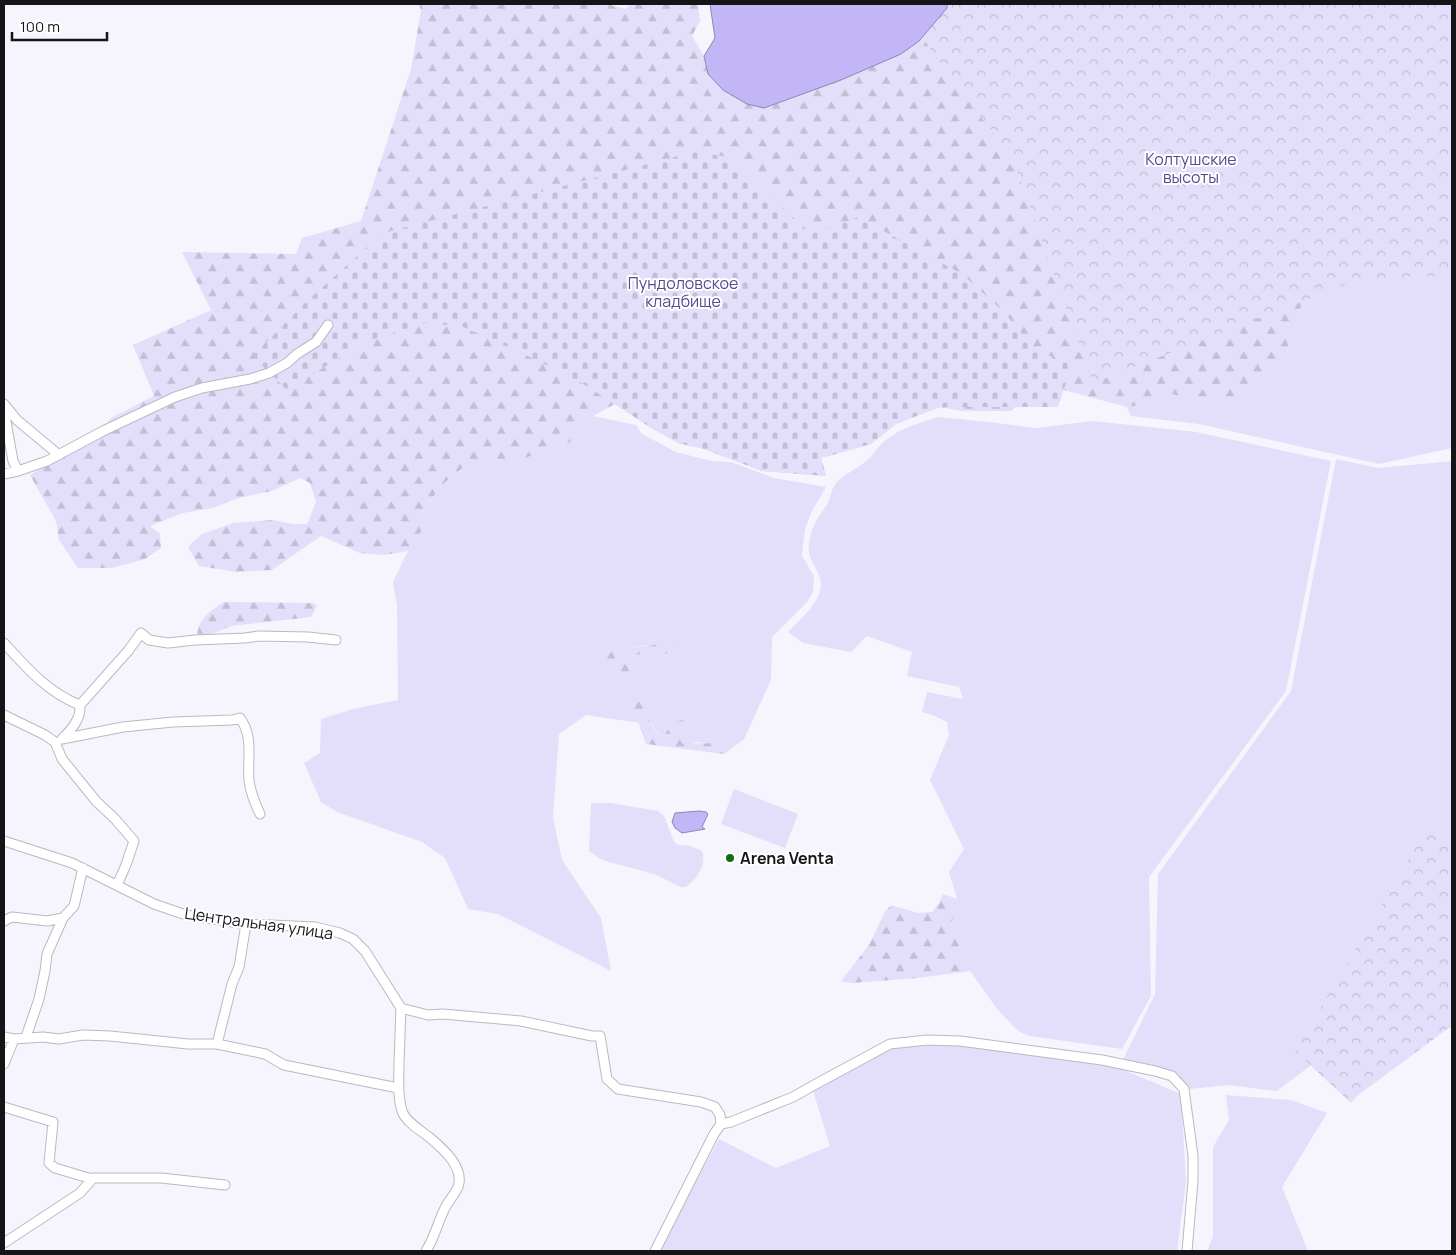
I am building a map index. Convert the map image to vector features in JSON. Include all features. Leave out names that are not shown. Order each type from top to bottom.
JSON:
[{"type":"street","points":[[4,474],[47,461],[103,431],[175,397],[202,388],[250,379],[270,373],[316,342],[328,325]]},
{"type":"street","points":[[4,404],[18,420],[59,455]]},
{"type":"street","points":[[4,410],[13,461],[18,471]]},
{"type":"street","points":[[59,740],[70,732],[78,719],[80,705],[128,651],[141,633],[148,640],[168,643],[259,636],[308,637],[336,640]]},
{"type":"street","points":[[4,643],[40,680],[70,701],[80,705]]},
{"type":"street","points":[[4,715],[59,740],[123,727],[240,718],[246,726],[249,740],[249,781],[252,795],[260,814]]},
{"type":"street","points":[[59,740],[62,759],[96,801],[134,841],[117,885]]},
{"type":"street","name":"Центральная улица","points":[[4,841],[53,856],[83,868],[169,910],[186,915],[246,924],[315,928],[340,933],[353,939],[365,951],[401,1008]]},
{"type":"street","points":[[26,1037],[38,1000],[47,954],[63,918],[74,906],[83,868]]},
{"type":"street","points":[[4,921],[12,917],[47,921],[63,918]]},
{"type":"street","points":[[217,1044],[232,984],[239,967],[246,924]]},
{"type":"street","points":[[426,1251],[433,1239],[446,1206],[459,1185],[459,1177],[456,1167],[448,1156],[436,1143],[409,1121],[403,1113],[398,1088],[401,1008],[428,1015],[443,1014],[521,1020],[592,1036],[600,1036],[607,1079],[618,1089],[701,1102],[716,1107],[720,1115],[721,1124],[714,1134],[655,1251]]},
{"type":"street","points":[[4,1037],[14,1039],[26,1037],[59,1038],[83,1035],[188,1044],[217,1044],[265,1054],[284,1065],[398,1088]]},
{"type":"street","points":[[4,1064],[14,1039]]},
{"type":"street","points":[[721,1124],[731,1122],[793,1097],[890,1044],[928,1040],[960,1041],[1102,1060],[1155,1071],[1172,1076],[1184,1089],[1192,1149],[1193,1180],[1187,1251]]},
{"type":"street","points":[[4,1107],[53,1122],[49,1163],[56,1168],[92,1179],[161,1178],[226,1184]]},
{"type":"street","points":[[4,1243],[80,1193],[92,1179]]},
{"type":"green space","points":[[419,4],[607,4],[625,9],[631,4],[698,4],[700,21],[692,36],[704,56],[708,74],[919,41],[971,4],[1452,4],[1361,271],[1302,303],[1286,353],[1258,387],[1234,404],[1157,392],[1140,405],[1127,407],[1041,384],[1011,411],[962,411],[940,407],[896,424],[871,444],[821,458],[826,476],[762,471],[704,449],[678,443],[615,404],[593,416],[569,443],[507,464],[467,464],[442,485],[423,510],[422,530],[408,551],[384,555],[360,553],[321,536],[272,570],[237,572],[199,566],[188,547],[202,534],[233,523],[273,520],[293,524],[307,524],[316,502],[310,483],[300,478],[272,491],[238,498],[213,508],[183,513],[150,526],[160,534],[161,548],[145,559],[112,568],[78,568],[59,540],[56,521],[30,475],[101,435],[111,418],[154,396],[133,345],[211,310],[182,252],[296,254],[302,238],[361,221],[411,69],[421,11]]},
{"type":"green space","name":"Колтушские высоты","points":[[910,4],[1452,4],[1452,276],[1418,276],[1350,283],[1093,383],[1013,160],[918,32]]},
{"type":"green space","name":"Пундоловское кладбище","points":[[694,152],[729,157],[811,234],[858,217],[962,274],[1004,312],[1035,350],[1072,365],[1058,407],[940,407],[896,424],[871,444],[821,458],[826,476],[762,471],[704,449],[678,443],[582,383],[461,326],[425,323],[365,342],[287,390],[253,356],[306,302],[383,233]]},
{"type":"green space","points":[[1452,263],[1452,448],[1379,464],[1199,424],[1131,416],[1127,407],[1140,405],[1157,392],[1234,404],[1286,353],[1302,303],[1361,271]]},
{"type":"green space","points":[[593,416],[636,425],[642,434],[676,452],[711,461],[731,462],[774,478],[826,487],[811,513],[805,529],[802,556],[814,576],[813,592],[807,602],[772,637],[771,680],[744,739],[724,754],[723,745],[696,742],[686,744],[681,741],[680,736],[686,727],[674,722],[665,734],[660,735],[644,710],[634,685],[630,664],[631,658],[635,655],[653,655],[675,645],[650,645],[627,648],[621,646],[617,638],[612,638],[612,650],[640,723],[586,715],[559,734],[553,817],[562,860],[601,918],[611,971],[498,914],[468,909],[445,858],[422,842],[337,812],[321,802],[304,763],[320,753],[321,719],[353,709],[398,700],[397,605],[393,582],[408,551],[422,530],[423,510],[442,485],[467,464],[507,464],[569,443]]},
{"type":"green space","points":[[938,417],[1036,428],[1093,421],[1196,432],[1331,461],[1286,691],[1149,877],[1151,996],[1122,1049],[1029,1036],[1018,1031],[997,1009],[970,971],[951,927],[957,899],[949,872],[964,849],[930,780],[949,735],[947,722],[922,712],[927,692],[963,699],[959,687],[907,676],[912,652],[867,636],[851,652],[803,643],[788,632],[812,606],[820,592],[821,583],[810,556],[809,543],[813,528],[828,503],[835,484],[843,476],[862,465],[883,442],[898,432]]},
{"type":"green space","points":[[1336,459],[1379,468],[1452,461],[1452,879],[1327,1053],[1277,1091],[1228,1085],[1189,1089],[1169,1075],[1122,1062],[1155,994],[1158,874],[1291,691]]},
{"type":"green space","points":[[224,602],[314,603],[317,606],[311,617],[231,626],[207,636],[197,636],[202,620],[209,612]]},
{"type":"green space","points":[[615,636],[621,646],[635,647],[666,644],[680,647],[680,650],[671,652],[632,657],[630,663],[631,672],[639,697],[659,735],[665,734],[674,722],[683,720],[686,727],[680,736],[681,742],[720,743],[723,745],[724,754],[646,744],[616,658],[607,660],[606,657],[612,650],[612,638]]},
{"type":"green space","points":[[734,789],[798,814],[785,848],[721,824]]},
{"type":"green space","points":[[591,803],[611,803],[658,811],[664,816],[674,842],[702,851],[702,866],[697,876],[686,887],[681,887],[654,874],[602,860],[589,851]]},
{"type":"green space","points":[[1429,825],[1452,834],[1452,1029],[1450,1027],[1357,1096],[1351,1103],[1295,1051]]},
{"type":"green space","points":[[943,894],[957,899],[951,927],[970,971],[918,978],[851,983],[841,981],[869,945],[885,912],[891,905],[918,913],[932,912]]},
{"type":"green space","points":[[927,1044],[962,1044],[1117,1067],[1181,1094],[1186,1182],[1177,1251],[658,1251],[719,1139],[776,1168],[830,1146],[813,1091],[889,1049]]},
{"type":"green space","points":[[1226,1095],[1291,1100],[1327,1113],[1282,1187],[1308,1251],[1207,1251],[1213,1236],[1213,1147],[1229,1120]]},
{"type":"shaded area","points":[[710,4],[947,4],[947,8],[919,41],[901,54],[841,80],[764,108],[747,104],[723,90],[708,74],[704,56],[715,38]]},
{"type":"shaded area","points":[[699,811],[708,814],[702,827],[705,829],[682,833],[675,828],[672,822],[675,813]]},
{"type":"place","name":"Arena Venta","points":[[730,858]]}]
